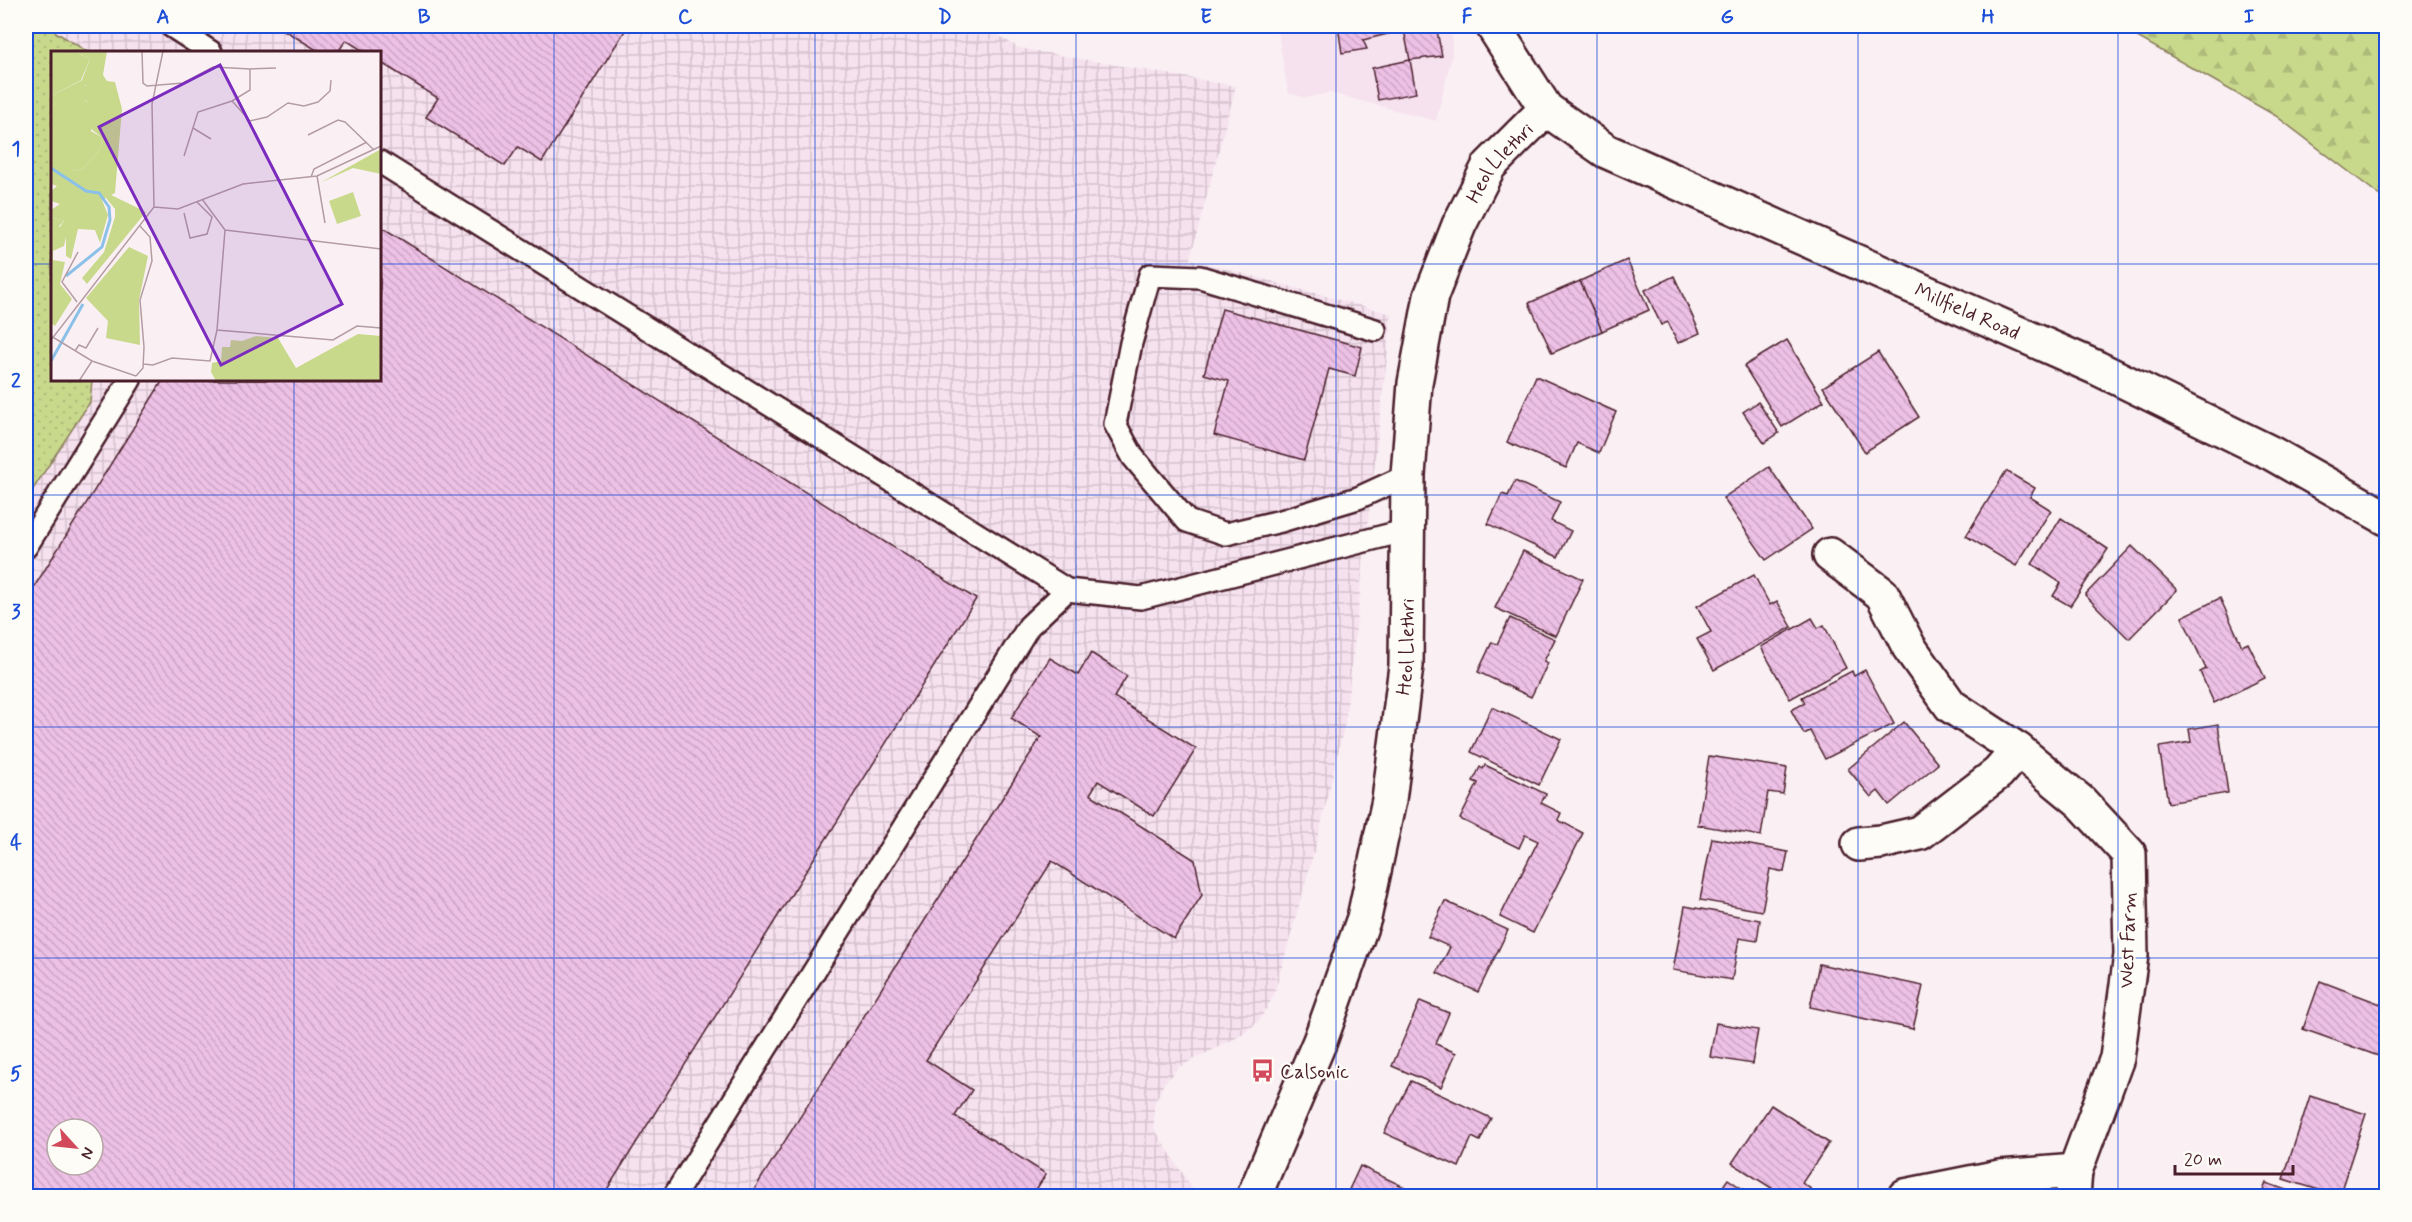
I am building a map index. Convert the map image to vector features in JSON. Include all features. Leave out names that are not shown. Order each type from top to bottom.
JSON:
[{"type":"main road","points":[[1492,26],[1546,109]]},
{"type":"main road","name":"Heol Llethri","points":[[1254,1197],[1320,1041],[1364,918],[1389,800],[1406,666],[1408,475],[1415,383],[1431,296],[1459,225],[1489,166],[1546,109]]},
{"type":"main road","name":"Millfield Road","points":[[1546,109],[1606,151],[2097,368],[2271,453],[2386,518]]},
{"type":"main road","name":"West Farm","points":[[1830,555],[1882,594],[1910,647],[1951,706],[2018,750],[2081,802],[2129,854],[2131,955],[2117,1058],[2074,1184]]},
{"type":"main road","points":[[1859,843],[1881,842],[1920,833],[1998,773],[2018,750]]},
{"type":"main road","points":[[1905,1197],[2000,1177],[2074,1184]]},
{"type":"lane","points":[[171,26],[209,51]]},
{"type":"lane","points":[[381,163],[1066,590],[1141,598],[1408,530]]},
{"type":"lane","points":[[1375,330],[1200,277],[1150,275],[1131,343],[1115,424],[1133,457],[1187,522],[1226,534],[1281,521],[1358,498],[1408,475]]},
{"type":"lane","points":[[26,547],[129,381]]},
{"type":"lane","points":[[674,1197],[1029,626],[1066,590]]},
{"type":"shaded area","points":[[26,26],[983,26],[1019,48],[1236,86],[1190,259],[1392,314],[1345,723],[1318,838],[1274,995],[1259,1021],[1242,1035],[1179,1067],[1164,1083],[1154,1105],[1154,1128],[1197,1196],[26,1196]]},
{"type":"shaded area","points":[[1277,26],[1436,26],[1437,30],[1452,28],[1452,56],[1436,121],[1330,93],[1305,98],[1288,93]]},
{"type":"green space","points":[[26,26],[46,26],[86,51],[51,51],[51,381],[92,381],[90,402],[26,500]]},
{"type":"green space","points":[[2118,26],[2386,26],[2386,200],[2276,116]]},
{"type":"building","points":[[277,26],[628,26],[542,162],[518,147],[505,166],[426,117],[438,98],[381,63],[381,51],[363,51],[346,40],[339,51],[318,51]]},
{"type":"building","points":[[1338,26],[1436,26],[1442,56],[1410,60],[1404,30],[1363,40],[1367,49],[1342,53]]},
{"type":"building","points":[[1410,60],[1416,93],[1378,100],[1372,68]]},
{"type":"building","points":[[381,227],[976,599],[603,1196],[26,1196],[26,600],[162,381],[381,381]]},
{"type":"building","points":[[1627,260],[1649,310],[1602,331],[1580,281]]},
{"type":"building","points":[[1674,276],[1700,333],[1678,343],[1668,322],[1661,325],[1645,290]]},
{"type":"building","points":[[1580,281],[1602,331],[1552,353],[1529,303]]},
{"type":"building","points":[[1222,309],[1362,347],[1355,376],[1329,369],[1304,460],[1214,435],[1229,381],[1204,374]]},
{"type":"building","points":[[1787,340],[1824,401],[1782,427],[1744,366]]},
{"type":"building","points":[[1878,352],[1919,417],[1865,452],[1823,387]]},
{"type":"building","points":[[1536,376],[1616,412],[1599,453],[1577,443],[1566,468],[1507,442]]},
{"type":"building","points":[[1758,402],[1779,433],[1764,443],[1743,412]]},
{"type":"building","points":[[1769,467],[1812,529],[1766,560],[1723,498]]},
{"type":"building","points":[[2006,471],[2035,488],[2030,497],[2051,510],[2016,566],[1966,536]]},
{"type":"building","points":[[1515,481],[1560,502],[1551,521],[1571,531],[1558,557],[1488,524],[1502,494],[1508,496]]},
{"type":"building","points":[[2061,518],[2108,549],[2070,606],[2053,596],[2061,583],[2032,564]]},
{"type":"building","points":[[2132,546],[2177,590],[2129,639],[2085,595]]},
{"type":"building","points":[[1523,551],[1583,579],[1556,636],[1495,608]]},
{"type":"building","points":[[1754,575],[1770,605],[1777,601],[1792,627],[1714,670],[1697,639],[1711,632],[1697,606]]},
{"type":"building","points":[[2220,598],[2242,646],[2248,643],[2265,678],[2214,703],[2200,672],[2206,669],[2182,617]]},
{"type":"building","points":[[1510,618],[1555,639],[1544,661],[1548,663],[1531,697],[1478,672],[1492,642],[1497,644]]},
{"type":"building","points":[[1812,618],[1818,628],[1824,625],[1846,668],[1790,699],[1761,647]]},
{"type":"building","points":[[1091,653],[1127,676],[1114,697],[1196,749],[1154,816],[1098,781],[1090,794],[1195,860],[1202,895],[1174,939],[1052,861],[926,1060],[972,1090],[955,1116],[1046,1174],[1032,1196],[750,1196],[1041,737],[1011,718],[1050,658],[1078,675]]},
{"type":"building","points":[[1865,670],[1894,724],[1825,759],[1810,731],[1804,734],[1791,710],[1805,703],[1802,697],[1852,671],[1854,676]]},
{"type":"building","points":[[1492,707],[1561,739],[1539,785],[1471,752]]},
{"type":"building","points":[[1904,722],[1938,764],[1889,805],[1878,791],[1871,797],[1848,769]]},
{"type":"building","points":[[2218,724],[2228,793],[2168,803],[2159,747],[2191,742],[2189,729]]},
{"type":"building","points":[[1709,756],[1787,768],[1783,794],[1768,792],[1761,836],[1698,825]]},
{"type":"building","points":[[1485,765],[1546,794],[1541,803],[1561,813],[1558,820],[1583,833],[1533,933],[1500,917],[1538,841],[1525,835],[1519,848],[1460,819],[1478,783],[1473,781],[1480,767],[1483,769]]},
{"type":"building","points":[[1712,838],[1788,852],[1784,872],[1770,869],[1762,911],[1700,900]]},
{"type":"building","points":[[1445,901],[1508,930],[1478,992],[1437,973],[1450,947],[1428,937]]},
{"type":"building","points":[[1685,906],[1760,920],[1757,941],[1739,938],[1732,980],[1673,970]]},
{"type":"building","points":[[1819,964],[1923,986],[1913,1029],[1810,1007]]},
{"type":"building","points":[[2320,981],[2386,1006],[2386,1053],[2384,1058],[2303,1029]]},
{"type":"building","points":[[1420,1001],[1449,1013],[1436,1044],[1456,1053],[1441,1087],[1392,1066]]},
{"type":"building","points":[[1716,1023],[1758,1030],[1752,1064],[1710,1057]]},
{"type":"building","points":[[1411,1081],[1491,1118],[1480,1141],[1472,1137],[1459,1167],[1384,1133]]},
{"type":"building","points":[[2310,1096],[2366,1114],[2339,1196],[2283,1179]]},
{"type":"building","points":[[1771,1105],[1829,1143],[1802,1183],[1811,1189],[1806,1196],[1784,1196],[1732,1163]]},
{"type":"building","points":[[1360,1166],[1411,1190],[1408,1196],[1346,1196]]},
{"type":"building","points":[[1728,1179],[1753,1196],[1716,1196]]},
{"type":"building","points":[[2266,1183],[2304,1196],[2261,1196]]},
{"type":"place","name":"Calsonic","points":[[1262,1071]]}]
